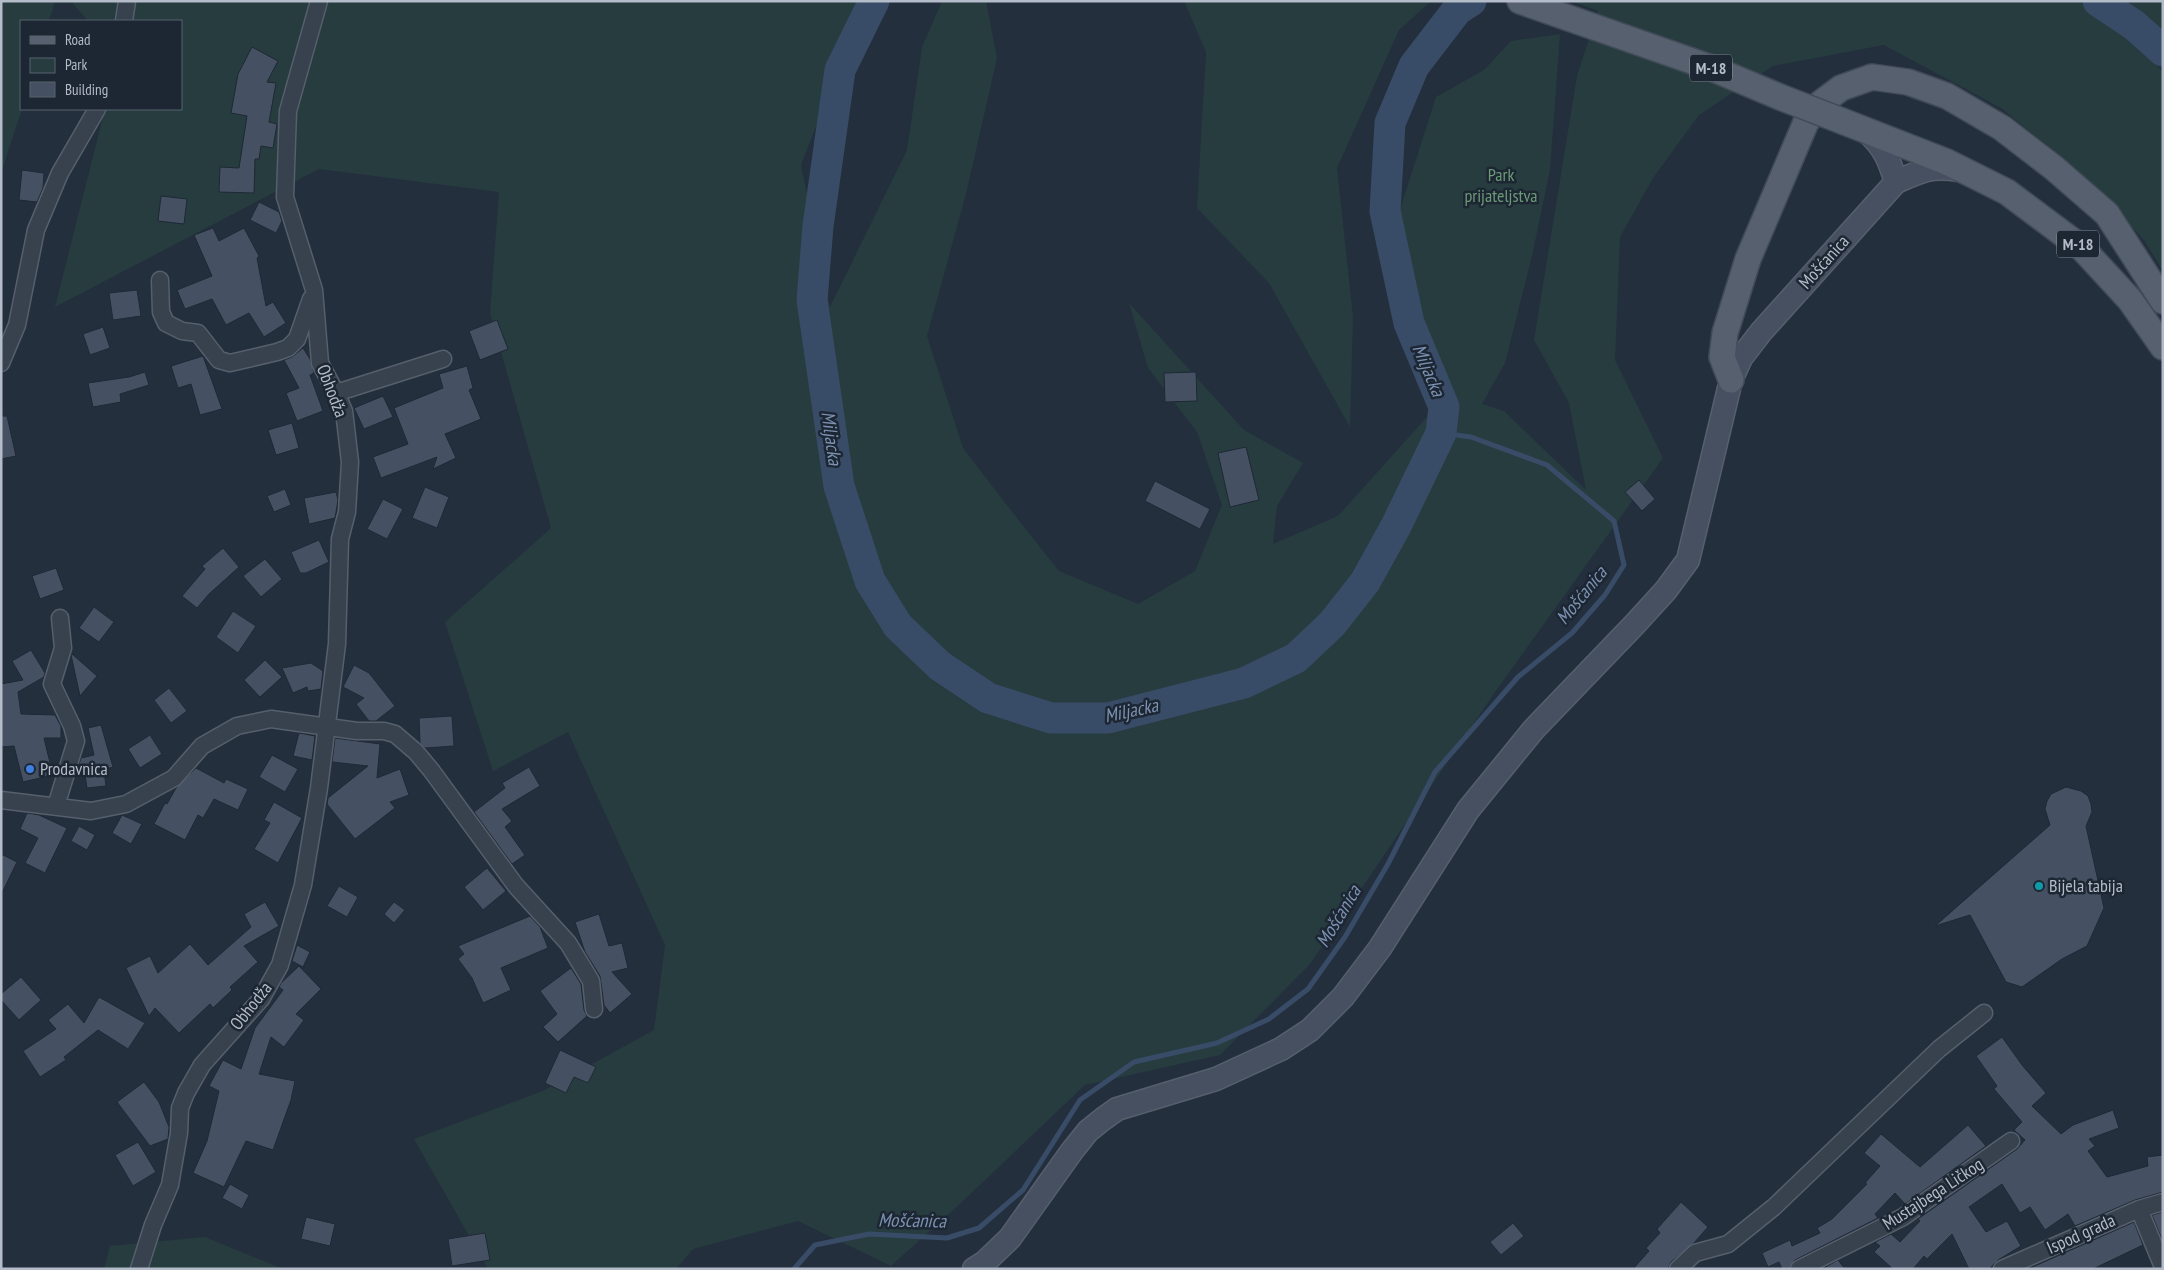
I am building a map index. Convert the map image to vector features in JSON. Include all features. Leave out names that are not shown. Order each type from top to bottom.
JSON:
[{"type":"main road","name":"M-18","points":[[1520,1],[1708,67],[1967,172],[2007,192],[2082,248],[2130,300],[2163,347]]},
{"type":"main road","points":[[1731,380],[1722,357],[1725,333],[1748,259],[1806,122],[1821,103],[1840,88],[1872,77],[1908,82],[1946,96],[2002,128],[2032,151],[2107,214],[2163,301]]},
{"type":"main road","points":[[1866,131],[1880,144],[1890,162],[1896,182]]},
{"type":"main road","name":"Mošćanica","points":[[974,1269],[985,1262],[1010,1238],[1072,1151],[1088,1131],[1103,1119],[1118,1109],[1216,1079],[1281,1049],[1310,1030],[1343,997],[1380,948],[1468,810],[1534,729],[1666,590],[1688,560],[1731,380],[1741,358],[1761,332],[1896,182],[1923,170],[1939,167],[1967,172]]},
{"type":"street","points":[[124,20],[127,1]]},
{"type":"street","name":"Obhodža","points":[[139,1269],[170,1185],[179,1133],[180,1108],[186,1093],[202,1065],[261,999],[280,966],[304,885],[327,727],[337,644],[340,539],[347,512],[350,462],[344,411],[320,363],[314,290],[285,197],[288,111],[319,1]]},
{"type":"street","points":[[1,362],[17,325],[36,230],[60,173],[96,110]]},
{"type":"street","points":[[160,280],[162,312],[166,324],[182,331],[198,333],[219,360],[230,363],[288,348],[297,339],[314,290]]},
{"type":"street","points":[[336,393],[443,359]]},
{"type":"street","points":[[56,806],[76,741],[72,726],[52,684],[63,648],[60,618]]},
{"type":"street","points":[[1,800],[91,811],[126,804],[174,778],[202,746],[237,726],[271,719],[357,731],[384,731],[395,734],[416,752],[431,770],[516,886],[568,943],[591,981],[594,1009]]},
{"type":"street","points":[[1678,1269],[1695,1253],[1728,1244],[1774,1207],[1939,1049],[1984,1013]]},
{"type":"street","name":"Mustajbega Ličkog","points":[[1799,1269],[1903,1217],[2010,1141]]},
{"type":"street","name":"Ispod grada","points":[[2002,1269],[2139,1208],[2163,1202]]},
{"type":"street","points":[[2139,1208],[2163,1267]]},
{"type":"green space","points":[[1,1],[55,1],[49,20],[20,20],[20,110],[22,110],[1,173]]},
{"type":"green space","name":"Park prijateljstva","points":[[71,1],[865,1],[801,165],[830,307],[907,150],[922,47],[942,1],[986,1],[997,58],[966,194],[927,336],[963,448],[1006,504],[1059,571],[1138,604],[1195,571],[1222,505],[1197,432],[1148,368],[1129,303],[1244,430],[1303,463],[1277,506],[1273,544],[1338,516],[1435,408],[1397,219],[1436,97],[1484,70],[1511,41],[1560,34],[1550,170],[1532,256],[1505,363],[1482,404],[1504,411],[1586,490],[1569,403],[1534,340],[1577,76],[1598,11],[1571,1],[2078,1],[2128,33],[2163,72],[2163,271],[2144,240],[2074,167],[2001,108],[1884,45],[1773,66],[1699,115],[1653,178],[1620,237],[1615,360],[1663,458],[1493,695],[1310,964],[1220,1055],[1085,1085],[963,1201],[891,1266],[798,1221],[693,1249],[676,1269],[488,1269],[414,1139],[543,1091],[654,1030],[665,945],[568,732],[493,771],[445,622],[551,528],[490,313],[499,192],[319,169],[55,307],[105,110],[182,110],[182,20],[87,20]]},
{"type":"green space","points":[[1184,1],[1431,1],[1399,30],[1337,168],[1353,317],[1350,427],[1269,283],[1197,208],[1206,52]]},
{"type":"green space","points":[[2110,1],[2163,1],[2163,37]]},
{"type":"green space","points":[[205,1237],[283,1269],[104,1269],[110,1246]]},
{"type":"building","points":[[252,47],[278,61],[267,82],[276,83],[269,122],[277,124],[273,148],[261,146],[259,159],[255,159],[254,193],[219,192],[220,167],[239,168],[247,116],[231,113],[238,74]]},
{"type":"building","points":[[22,170],[44,173],[43,188],[37,202],[19,200]]},
{"type":"building","points":[[161,196],[187,199],[184,224],[158,221]]},
{"type":"building","points":[[259,202],[279,212],[282,221],[276,233],[250,220]]},
{"type":"building","points":[[213,228],[219,241],[244,228],[259,256],[257,258],[266,306],[273,302],[286,323],[264,337],[249,313],[226,325],[212,299],[185,309],[177,290],[212,276],[194,235]]},
{"type":"building","points":[[137,290],[141,316],[113,320],[109,293]]},
{"type":"building","points":[[497,320],[508,349],[480,360],[469,331]]},
{"type":"building","points":[[103,327],[110,348],[90,355],[83,334]]},
{"type":"building","points":[[303,348],[310,359],[314,373],[310,375],[323,411],[297,421],[286,393],[299,388],[284,360],[292,357]]},
{"type":"building","points":[[203,356],[222,409],[200,415],[191,384],[178,388],[171,366]]},
{"type":"building","points":[[467,366],[473,388],[469,390],[481,419],[445,434],[456,458],[433,469],[437,457],[381,478],[373,457],[408,444],[394,408],[443,388],[439,374]]},
{"type":"building","points":[[145,372],[149,385],[120,394],[121,402],[93,407],[88,383],[129,377]]},
{"type":"building","points":[[1196,372],[1197,401],[1165,402],[1164,373]]},
{"type":"building","points":[[383,396],[393,417],[364,429],[354,408]]},
{"type":"building","points":[[1,416],[7,416],[16,456],[1,459]]},
{"type":"building","points":[[292,423],[299,448],[276,455],[268,430]]},
{"type":"building","points":[[1246,447],[1259,500],[1230,507],[1218,453]]},
{"type":"building","points":[[1639,480],[1655,499],[1642,511],[1625,492]]},
{"type":"building","points":[[1155,481],[1210,509],[1200,529],[1145,501]]},
{"type":"building","points":[[425,487],[449,497],[437,528],[412,518]]},
{"type":"building","points":[[285,489],[291,505],[274,512],[267,496]]},
{"type":"building","points":[[336,492],[338,500],[335,518],[309,524],[304,498]]},
{"type":"building","points":[[383,499],[403,509],[387,539],[367,529]]},
{"type":"building","points":[[319,540],[329,562],[306,573],[300,573],[291,552]]},
{"type":"building","points":[[223,548],[239,567],[209,594],[197,608],[182,596],[205,569],[202,566]]},
{"type":"building","points":[[265,559],[282,579],[261,597],[243,576]]},
{"type":"building","points":[[56,568],[64,590],[40,599],[32,576]]},
{"type":"building","points":[[94,607],[114,622],[99,642],[79,628]]},
{"type":"building","points":[[233,611],[256,626],[238,653],[216,637]]},
{"type":"building","points":[[31,650],[45,673],[44,677],[18,692],[21,714],[55,715],[61,726],[61,738],[44,738],[53,775],[23,782],[14,746],[1,747],[1,684],[23,680],[12,661]]},
{"type":"building","points":[[71,655],[97,676],[80,696]]},
{"type":"building","points":[[265,660],[282,677],[260,697],[244,680]]},
{"type":"building","points":[[311,663],[323,671],[321,689],[308,691],[307,687],[293,693],[282,668]]},
{"type":"building","points":[[354,665],[369,673],[395,706],[376,721],[369,721],[356,704],[364,698],[343,687]]},
{"type":"building","points":[[169,688],[187,711],[171,723],[154,700]]},
{"type":"building","points":[[452,716],[454,746],[425,748],[420,743],[419,718]]},
{"type":"building","points":[[101,725],[113,767],[104,770],[106,786],[87,788],[85,775],[83,776],[79,764],[81,758],[94,755],[88,728]]},
{"type":"building","points":[[299,733],[315,736],[312,760],[293,756]]},
{"type":"building","points":[[150,735],[162,754],[140,768],[128,749]]},
{"type":"building","points":[[335,738],[380,744],[377,778],[400,769],[409,795],[390,802],[395,808],[355,839],[327,804],[328,798],[368,766],[332,762]]},
{"type":"building","points":[[272,755],[298,769],[285,792],[259,777]]},
{"type":"building","points":[[529,767],[540,786],[502,809],[512,821],[505,827],[525,855],[512,864],[474,812],[505,788],[502,783]]},
{"type":"building","points":[[196,768],[224,783],[226,779],[248,789],[238,810],[214,799],[203,818],[198,815],[185,840],[154,824],[165,803],[167,804],[176,788]]},
{"type":"building","name":"Bijela tabija","points":[[2066,787],[2081,791],[2088,796],[2091,804],[2092,812],[2086,826],[2104,908],[2087,946],[2062,959],[2022,987],[2006,982],[1970,915],[1935,926],[2050,825],[2045,809],[2047,801],[2051,794]]},
{"type":"building","points":[[274,802],[302,818],[278,863],[254,849],[270,823],[264,820]]},
{"type":"building","points":[[27,813],[39,815],[67,828],[45,873],[25,863],[38,838],[20,829]]},
{"type":"building","points":[[122,815],[142,824],[131,844],[112,833]]},
{"type":"building","points":[[79,826],[95,835],[87,850],[71,841]]},
{"type":"building","points":[[1,854],[17,862],[1,895]]},
{"type":"building","points":[[487,868],[506,891],[483,910],[464,887]]},
{"type":"building","points":[[339,886],[358,897],[347,917],[327,906]]},
{"type":"building","points":[[265,902],[279,926],[244,946],[258,962],[230,987],[232,990],[213,1008],[210,1004],[179,1033],[155,1008],[149,1016],[126,968],[150,956],[158,973],[190,944],[208,965],[251,927],[244,914]]},
{"type":"building","points":[[394,902],[405,910],[394,923],[384,914]]},
{"type":"building","points":[[599,914],[609,946],[622,943],[628,968],[612,972],[632,994],[610,1013],[604,1005],[600,976],[585,952],[575,922]]},
{"type":"building","points":[[530,916],[540,927],[548,948],[501,968],[511,990],[483,1003],[472,978],[458,959],[464,954],[458,946]]},
{"type":"building","points":[[297,945],[310,952],[303,967],[292,961]]},
{"type":"building","points":[[299,966],[321,989],[296,1014],[304,1020],[284,1047],[271,1037],[259,1074],[295,1081],[291,1100],[273,1150],[246,1141],[224,1187],[193,1173],[207,1141],[219,1091],[209,1086],[223,1060],[241,1069],[255,1028],[283,990],[279,987],[281,983]]},
{"type":"building","points":[[571,968],[581,984],[584,1010],[587,1016],[558,1042],[543,1027],[557,1014],[540,991]]},
{"type":"building","points":[[21,977],[41,1000],[19,1020],[1,1000],[1,994]]},
{"type":"building","points":[[99,997],[145,1023],[128,1049],[98,1030],[64,1057],[66,1060],[40,1077],[23,1051],[56,1029],[48,1020],[68,1004],[84,1023]]},
{"type":"building","points":[[2002,1037],[2022,1065],[2046,1093],[2032,1106],[2061,1134],[2073,1125],[2113,1110],[2119,1128],[2089,1139],[2095,1146],[2088,1151],[2107,1177],[2148,1166],[2147,1157],[2163,1155],[2163,1192],[2135,1200],[2075,1226],[2068,1214],[2045,1230],[2030,1207],[2020,1213],[2002,1184],[1969,1207],[1986,1232],[2007,1221],[2021,1246],[1998,1260],[1989,1269],[1969,1269],[1952,1234],[1927,1259],[1924,1256],[1913,1269],[1893,1269],[1874,1252],[1880,1246],[1875,1242],[1891,1234],[1900,1242],[1920,1221],[1918,1219],[2017,1149],[2025,1140],[2014,1130],[2022,1122],[1994,1089],[1997,1086],[1976,1056]]},
{"type":"building","points":[[560,1050],[596,1067],[588,1083],[574,1077],[566,1093],[545,1083]]},
{"type":"building","points":[[144,1082],[159,1102],[169,1127],[168,1139],[150,1146],[117,1102]]},
{"type":"building","points":[[1968,1125],[1986,1146],[1905,1204],[1895,1193],[1875,1214],[1878,1218],[1795,1260],[1789,1269],[1782,1269],[1779,1262],[1768,1267],[1762,1253],[1790,1240],[1792,1246],[1820,1233],[1817,1228],[1832,1219],[1867,1184],[1865,1183],[1880,1166],[1864,1153],[1881,1134],[1920,1167]]},
{"type":"building","points":[[138,1142],[156,1172],[133,1186],[115,1155]]},
{"type":"building","points":[[230,1184],[249,1195],[242,1209],[222,1198]]},
{"type":"building","points":[[1681,1202],[1708,1227],[1694,1243],[1671,1262],[1668,1269],[1633,1269],[1649,1251],[1646,1248],[1660,1233],[1657,1229]]},
{"type":"building","points":[[2163,1212],[2163,1236],[2161,1237],[2152,1215]]},
{"type":"building","points":[[306,1217],[335,1224],[330,1246],[301,1239]]},
{"type":"building","points":[[2134,1222],[2143,1245],[2093,1269],[2028,1269]]},
{"type":"building","points":[[1513,1223],[1524,1236],[1501,1255],[1490,1242]]},
{"type":"building","points":[[485,1233],[490,1260],[452,1266],[448,1239]]},
{"type":"building","points":[[1838,1260],[1845,1269],[1822,1269]]},
{"type":"waterway","name":"Miljacka","points":[[874,1],[840,70],[818,226],[812,300],[839,486],[870,581],[898,626],[940,666],[988,698],[1051,718],[1108,718],[1244,683],[1296,658],[1332,624],[1365,582],[1396,526],[1441,433],[1444,407],[1409,323],[1385,211],[1390,123],[1414,66],[1457,10],[1471,1]]},
{"type":"waterway","name":"Miljacka","points":[[2098,1],[2134,25],[2163,51]]},
{"type":"waterway","name":"Mošćanica","points":[[794,1269],[815,1245],[869,1234],[947,1238],[979,1228],[1023,1190],[1080,1100],[1134,1062],[1217,1043],[1269,1019],[1308,989],[1345,937],[1388,864],[1435,772],[1518,677],[1572,633],[1605,595],[1624,565],[1614,521],[1547,465],[1471,437],[1441,433]]},
{"type":"place","name":"Prodavnica","points":[[30,769]]},
{"type":"place","name":"Bijela tabija","points":[[2039,886]]}]
